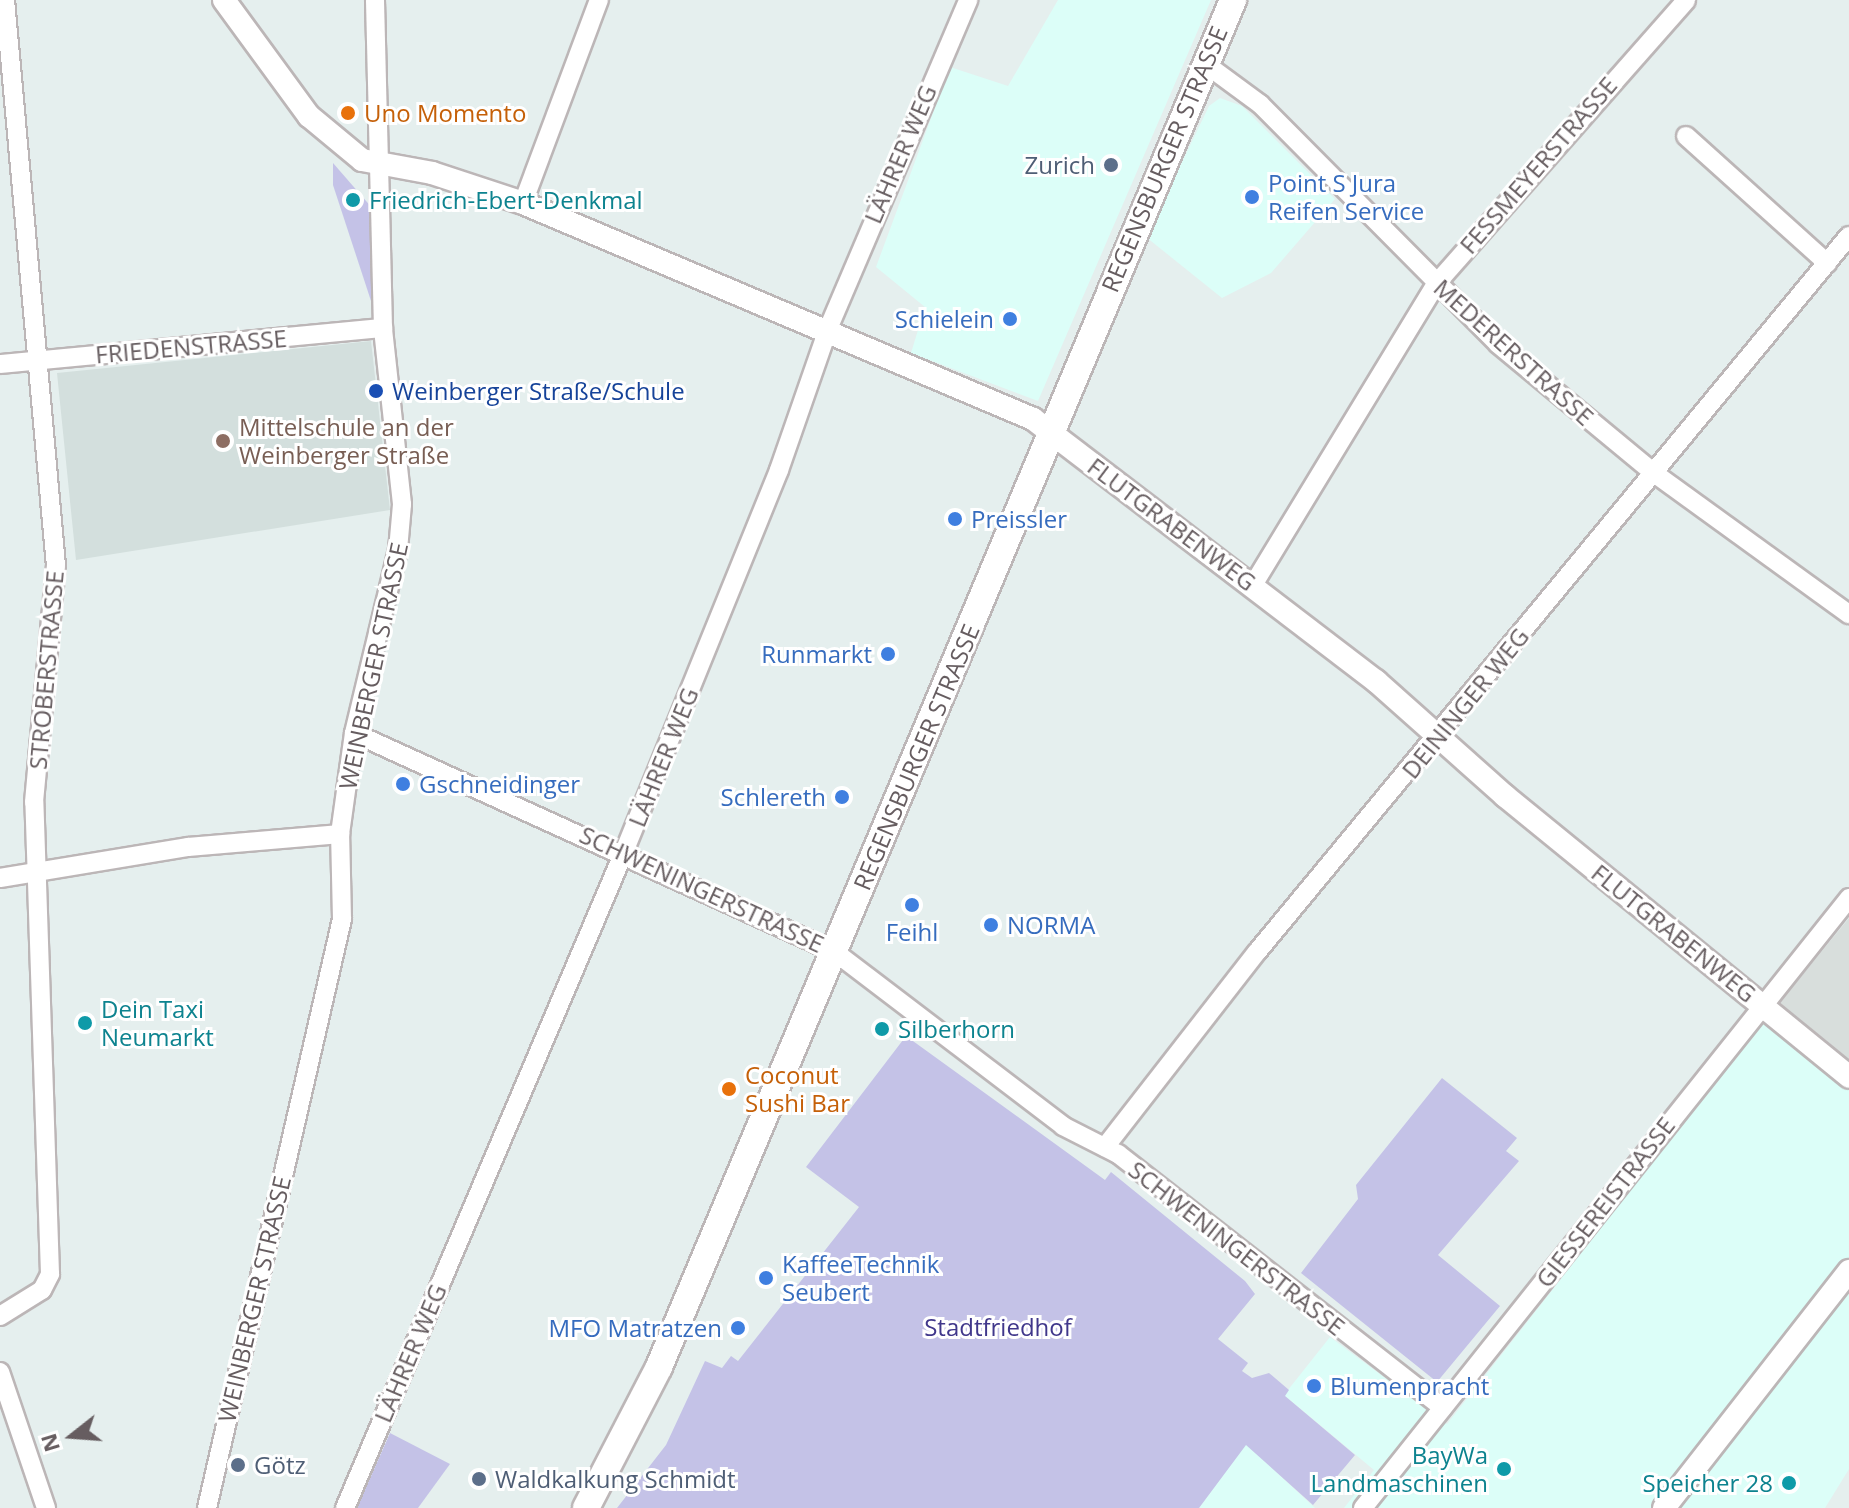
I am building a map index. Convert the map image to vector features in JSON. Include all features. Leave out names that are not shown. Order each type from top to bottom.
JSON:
[{"type":"main road","name":"REGENSBURGER STRASSE","points":[[586,1508],[659,1367],[835,952],[1203,62],[1233,0]]},
{"type":"street","name":"STROBERSTRASSE","points":[[0,1316],[42,1290],[50,1274],[34,802],[56,566],[41,360],[5,0]]},
{"type":"street","points":[[224,0],[258,53],[325,133],[382,165]]},
{"type":"street","name":"WEINBERGER STRASSE","points":[[207,1508],[344,910],[340,834],[354,733],[401,522],[383,328],[382,165],[375,0]]},
{"type":"street","points":[[523,203],[599,0]]},
{"type":"street","name":"FESSMEYERSTRASSE","points":[[1253,585],[1436,284],[1686,0]]},
{"type":"street","name":"LÄHRER WEG","points":[[345,1508],[624,852],[779,470],[828,329],[961,3]]},
{"type":"street","name":"MEDERERSTRASSE","points":[[1203,62],[1260,104],[1436,284],[1654,473],[1849,614]]},
{"type":"street","points":[[1686,136],[1830,259],[1849,268]]},
{"type":"street","name":"FLUTGRABENWEG","points":[[382,165],[432,173],[523,203],[991,397],[1051,432],[1253,585],[1849,1077]]},
{"type":"street","name":"DEININGER WEG","points":[[1105,1147],[1849,236]]},
{"type":"street","name":"FRIEDENSTRASSE","points":[[0,364],[383,328]]},
{"type":"street","name":"SCHWENINGERSTRASSE","points":[[354,733],[624,852],[835,952],[1063,1126],[1105,1147],[1443,1408]]},
{"type":"street","points":[[0,878],[176,848],[340,834]]},
{"type":"street","name":"GIESSEREISTRASSE","points":[[1363,1508],[1760,1003],[1849,898]]},
{"type":"street","points":[[1664,1508],[1849,1271]]},
{"type":"street","points":[[0,1372],[46,1508]]},
{"type":"shaded area","points":[[1058,0],[1211,0],[1038,401],[911,353],[925,307],[876,267],[950,67],[1008,86]]},
{"type":"shaded area","points":[[1220,98],[1242,106],[1335,199],[1271,273],[1222,298],[1146,237],[1209,106]]},
{"type":"shaded area","name":"Mittelschule an der Weinberger Straße","points":[[371,341],[390,510],[76,560],[57,373]]},
{"type":"shaded area","points":[[1849,918],[1849,1067],[1777,1006]]},
{"type":"shaded area","points":[[1765,1019],[1849,1089],[1849,1469],[1825,1508],[1344,1508],[1374,1470],[1284,1395],[1330,1337],[1447,1424]]},
{"type":"shaded area","points":[[1246,1444],[1315,1508],[1199,1508]]},
{"type":"green space","points":[[333,163],[373,209],[373,307],[333,185]]},
{"type":"green space","name":"Stadtfriedhof","points":[[906,1036],[1105,1180],[1111,1172],[1245,1281],[1255,1294],[1218,1339],[1248,1363],[1242,1371],[1252,1378],[1269,1373],[1289,1390],[1285,1396],[1355,1455],[1313,1505],[1246,1445],[1199,1508],[617,1508],[666,1445],[705,1361],[722,1368],[731,1356],[738,1361],[859,1207],[806,1167]]},
{"type":"green space","points":[[1442,1078],[1517,1138],[1506,1151],[1519,1161],[1438,1255],[1500,1306],[1437,1382],[1301,1273],[1358,1199],[1356,1185]]},
{"type":"green space","points":[[390,1433],[450,1464],[418,1508],[357,1508]]},
{"type":"place","name":"Uno Momento","points":[[348,113]]},
{"type":"place","name":"Zurich","points":[[1111,165]]},
{"type":"place","name":"Point S Jura Reifen Service","points":[[1252,197]]},
{"type":"place","name":"Friedrich-Ebert-Denkmal","points":[[353,200]]},
{"type":"place","name":"Schielein","points":[[1010,319]]},
{"type":"place","name":"Weinberger Straße/Schule","points":[[376,391]]},
{"type":"place","name":"Mittelschule an der Weinberger Straße","points":[[223,441]]},
{"type":"place","name":"Preissler","points":[[955,519]]},
{"type":"place","name":"Runmarkt","points":[[888,654]]},
{"type":"place","name":"Gschneidinger","points":[[403,784]]},
{"type":"place","name":"Schlereth","points":[[842,797]]},
{"type":"place","name":"Feihl","points":[[912,905]]},
{"type":"place","name":"NORMA","points":[[991,925]]},
{"type":"place","name":"Dein Taxi Neumarkt","points":[[85,1023]]},
{"type":"place","name":"Silberhorn","points":[[882,1029]]},
{"type":"place","name":"Coconut Sushi Bar","points":[[729,1089]]},
{"type":"place","name":"KaffeeTechnik Seubert","points":[[766,1278]]},
{"type":"place","name":"MFO Matratzen","points":[[738,1328]]},
{"type":"place","name":"Blumenpracht","points":[[1314,1386]]},
{"type":"place","name":"Götz","points":[[238,1465]]},
{"type":"place","name":"BayWa Landmaschinen","points":[[1504,1469]]},
{"type":"place","name":"Waldkalkung Schmidt","points":[[479,1479]]},
{"type":"place","name":"Speicher 28","points":[[1789,1483]]}]
